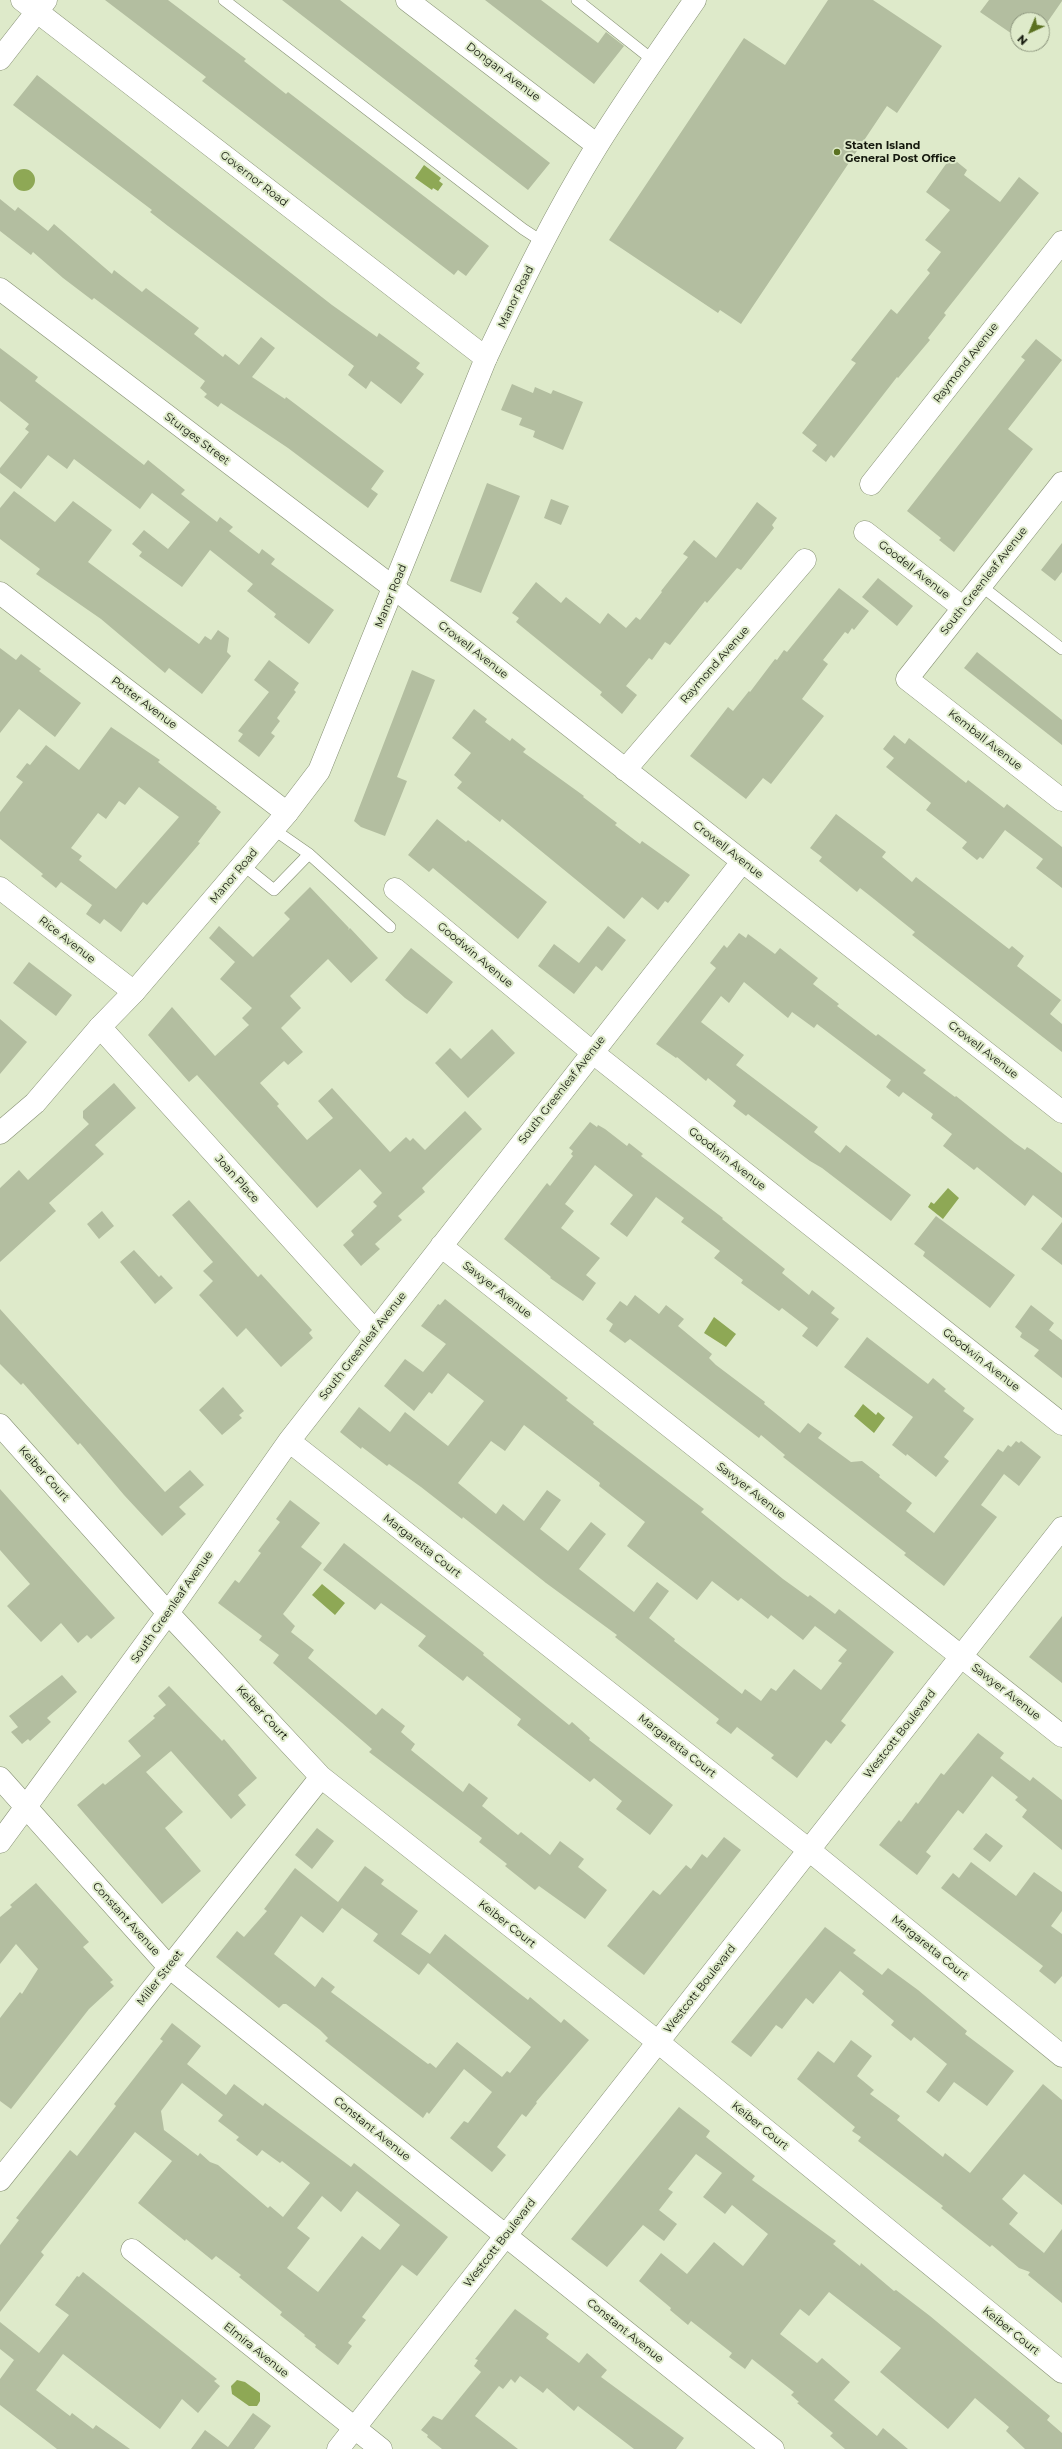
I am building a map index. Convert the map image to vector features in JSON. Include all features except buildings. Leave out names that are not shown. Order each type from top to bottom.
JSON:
[{"type":"street","name":"Dongan Avenue","points":[[407,0],[597,145]]},
{"type":"street","name":"Manor Road","points":[[0,1133],[35,1103],[100,1027],[134,992],[280,821],[319,771],[486,358],[543,242],[597,145],[695,0]]},
{"type":"street","points":[[0,58],[35,4]]},
{"type":"street","name":"Governor Road","points":[[35,4],[486,358]]},
{"type":"street","name":"Raymond Avenue","points":[[871,484],[1062,242]]},
{"type":"street","name":"Sturges Street","points":[[0,289],[394,588]]},
{"type":"street","name":"South Greenleaf Avenue","points":[[907,679],[962,607],[1061,486]]},
{"type":"street","name":"Goodell Avenue","points":[[865,532],[962,607]]},
{"type":"street","name":"Raymond Avenue","points":[[625,770],[805,560]]},
{"type":"street","name":"Crowell Avenue","points":[[394,588],[1062,1112]]},
{"type":"street","name":"Potter Avenue","points":[[0,593],[280,821]]},
{"type":"street","name":"Kemball Avenue","points":[[907,679],[1062,800]]},
{"type":"street","name":"South Greenleaf Avenue","points":[[0,1842],[27,1808],[168,1613],[289,1441],[374,1330],[742,862]]},
{"type":"street","name":"Rice Avenue","points":[[0,888],[134,992]]},
{"type":"street","name":"Goodwin Avenue","points":[[395,889],[592,1052],[1062,1424]]},
{"type":"street","name":"Joan Place","points":[[100,1027],[374,1330]]},
{"type":"street","name":"Sawyer Avenue","points":[[441,1246],[1062,1736]]},
{"type":"street","name":"Keiber Court","points":[[0,1425],[168,1613],[321,1777],[658,2042],[1062,2372]]},
{"type":"street","name":"Margaretta Court","points":[[289,1441],[809,1850],[1062,2056]]},
{"type":"street","name":"Westcott Boulevard","points":[[338,2449],[1062,1528]]},
{"type":"street","name":"Miller Street","points":[[0,2180],[321,1777]]},
{"type":"street","name":"Constant Avenue","points":[[0,1778],[169,1967],[773,2449]]},
{"type":"street","name":"Elmira Avenue","points":[[132,2250],[381,2449]]},
{"type":"lane","points":[[224,0],[523,230],[543,242]]},
{"type":"lane","points":[[578,0],[654,61]]},
{"type":"lane","points":[[980,585],[1062,649]]},
{"type":"lane","points":[[280,821],[309,854],[390,927]]},
{"type":"lane","points":[[243,865],[274,890],[309,854]]},
{"type":"shaded area","points":[[424,165],[441,178],[439,181],[443,184],[438,191],[433,188],[432,190],[415,178]]},
{"type":"shaded area","points":[[20,169],[28,169],[35,176],[35,184],[28,191],[20,191],[13,184],[13,176]]},
{"type":"shaded area","points":[[948,1188],[959,1198],[943,1219],[928,1207],[931,1202],[934,1204]]},
{"type":"shaded area","points":[[714,1317],[736,1334],[726,1347],[704,1333]]},
{"type":"shaded area","points":[[863,1404],[876,1415],[878,1412],[885,1418],[874,1433],[854,1416]]},
{"type":"shaded area","points":[[322,1584],[345,1603],[335,1615],[312,1595]]},
{"type":"shaded area","points":[[237,2380],[245,2382],[260,2393],[260,2401],[257,2406],[249,2406],[232,2394],[231,2386]]},
{"type":"place","name":"Staten Island General Post Office","points":[[837,152]]}]
